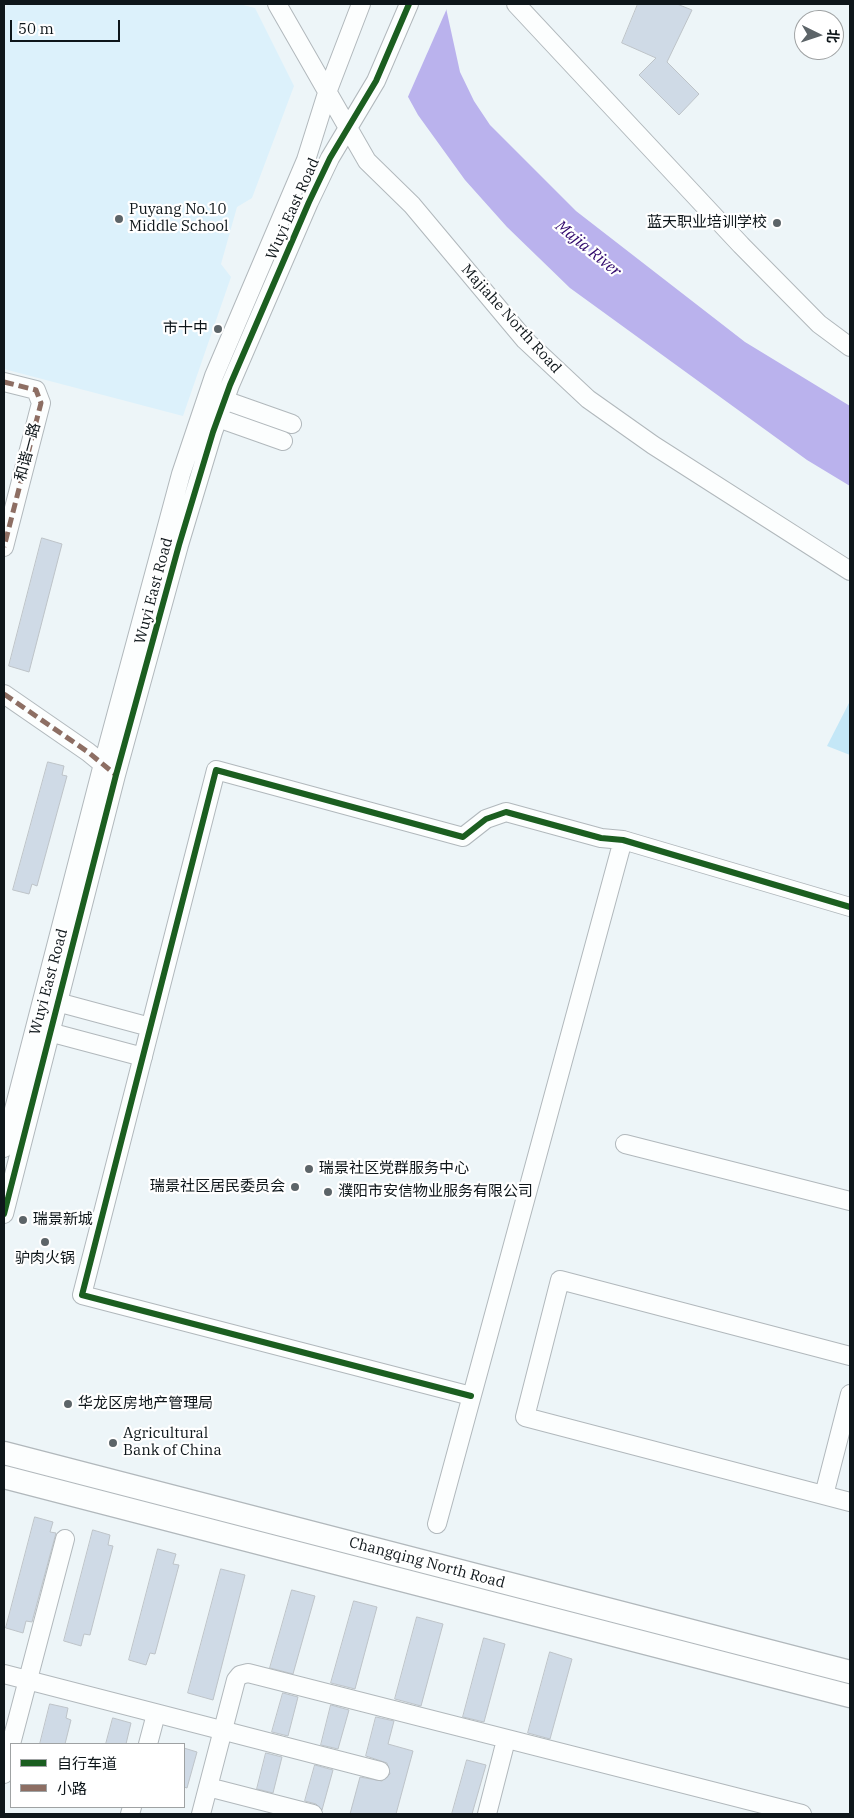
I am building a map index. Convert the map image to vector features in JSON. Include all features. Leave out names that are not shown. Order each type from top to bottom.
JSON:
[{"type":"main road","name":"Changqing North Road","points":[[4,1453],[850,1672]]},
{"type":"main road","name":"Changqing North Road","points":[[4,1477],[850,1696]]},
{"type":"street","name":"Majiahe North Road","points":[[277,4],[367,161],[412,205],[525,340],[588,399],[654,445],[850,571]]},
{"type":"street","name":"Wuyi East Road","points":[[4,1148],[102,764],[181,474],[214,376],[306,160],[328,90],[361,4]]},
{"type":"street","name":"Wuyi East Road","points":[[4,1214],[116,775],[193,497],[224,400],[309,202],[330,158],[376,81],[409,4]]},
{"type":"street","points":[[516,4],[741,246],[819,324],[850,347]]},
{"type":"street","name":"和谐一路","points":[[4,382],[36,390],[41,403],[4,547]]},
{"type":"street","points":[[224,400],[292,424]]},
{"type":"street","points":[[218,418],[283,441]]},
{"type":"street","points":[[4,694],[116,775]]},
{"type":"street","points":[[471,1396],[82,1295],[216,770],[463,837],[486,819],[506,812],[601,838],[623,840],[850,907]]},
{"type":"street","points":[[437,1524],[623,840]]},
{"type":"street","points":[[57,1002],[150,1027]]},
{"type":"street","points":[[49,1032],[143,1057]]},
{"type":"street","points":[[625,1144],[850,1202]]},
{"type":"street","points":[[850,1356],[560,1280],[525,1417],[850,1502]]},
{"type":"street","points":[[824,1495],[850,1394]]},
{"type":"street","points":[[12,1743],[64,1539]]},
{"type":"street","points":[[201,1814],[236,1680],[240,1675],[248,1673],[802,1814]]},
{"type":"street","points":[[4,1674],[380,1771]]},
{"type":"street","points":[[148,1743],[156,1714]]},
{"type":"street","points":[[487,1814],[506,1740]]},
{"type":"street","points":[[4,1774],[10,1749]]},
{"type":"street","points":[[208,1787],[312,1814]]},
{"type":"shaded area","name":"Puyang No.10 Middle School","points":[[7,4],[239,4],[255,8],[294,86],[252,198],[237,207],[221,264],[231,277],[183,416],[4,369],[4,15]]},
{"type":"shaded area","points":[[850,701],[850,755],[827,746]]},
{"type":"water","name":"Majia River","points":[[357,4],[446,8],[460,72],[474,101],[490,125],[576,211],[745,342],[850,406],[850,486],[807,460],[570,288],[507,227],[465,180],[418,115]]},
{"type":"pier","points":[[354,4],[446,4],[448,6],[407,99]]},
{"type":"building","points":[[638,4],[677,4],[692,10],[667,62],[699,94],[679,115],[639,75],[656,58],[622,43]]},
{"type":"building","points":[[42,538],[62,544],[29,672],[9,666]]},
{"type":"building","points":[[48,762],[64,766],[62,775],[67,776],[37,886],[32,884],[29,894],[13,890]]},
{"type":"building","points":[[35,1517],[53,1522],[50,1532],[56,1533],[32,1622],[26,1621],[23,1633],[6,1628]]},
{"type":"building","points":[[93,1530],[110,1535],[108,1545],[113,1546],[90,1635],[84,1634],[81,1646],[64,1641]]},
{"type":"building","points":[[158,1549],[176,1554],[173,1564],[179,1565],[155,1654],[150,1653],[146,1665],[129,1660]]},
{"type":"building","points":[[221,1569],[245,1575],[213,1700],[188,1693]]},
{"type":"building","points":[[292,1590],[315,1596],[293,1674],[270,1668]]},
{"type":"building","points":[[354,1601],[377,1607],[355,1689],[331,1683]]},
{"type":"building","points":[[417,1617],[443,1624],[421,1706],[395,1699]]},
{"type":"building","points":[[484,1638],[505,1644],[484,1722],[463,1717]]},
{"type":"building","points":[[550,1652],[572,1659],[550,1739],[528,1733]]},
{"type":"building","points":[[283,1693],[298,1697],[288,1736],[272,1732]]},
{"type":"building","points":[[50,1704],[68,1708],[66,1718],[71,1720],[65,1743],[40,1743]]},
{"type":"building","points":[[331,1705],[349,1710],[338,1749],[321,1745]]},
{"type":"building","points":[[376,1717],[394,1721],[388,1744],[413,1751],[396,1814],[350,1814],[360,1777],[382,1781],[390,1774],[387,1763],[366,1756]]},
{"type":"building","points":[[113,1718],[131,1723],[126,1743],[106,1743]]},
{"type":"building","points":[[185,1748],[197,1752],[187,1788],[185,1787]]},
{"type":"building","points":[[266,1753],[282,1757],[273,1793],[257,1789]]},
{"type":"building","points":[[467,1760],[486,1765],[472,1814],[452,1814]]},
{"type":"building","points":[[315,1765],[333,1770],[322,1810],[316,1804],[305,1801]]},
{"type":"marked path","points":[[4,382],[36,390],[41,403],[4,547]]},
{"type":"marked path","points":[[4,694],[88,752],[116,775]]},
{"type":"cycle path","points":[[4,1214],[116,775],[179,545],[213,432],[230,385],[309,202],[330,158],[376,81],[409,4]]},
{"type":"cycle path","points":[[471,1396],[82,1295],[216,770],[463,837],[486,819],[506,812],[601,838],[623,840],[850,907]]},
{"type":"place","name":"Puyang No.10 Middle School","points":[[119,219]]},
{"type":"place","name":"蓝天职业培训学校","points":[[777,223]]},
{"type":"place","name":"市十中","points":[[218,329]]},
{"type":"place","name":"瑞景社区党群服务中心","points":[[309,1169]]},
{"type":"place","name":"瑞景社区居民委员会","points":[[295,1187]]},
{"type":"place","name":"濮阳市安信物业服务有限公司","points":[[328,1192]]},
{"type":"place","name":"瑞景新城","points":[[23,1220]]},
{"type":"place","name":"驴肉火锅","points":[[45,1242]]},
{"type":"place","name":"华龙区房地产管理局","points":[[68,1404]]},
{"type":"place","name":"Agricultural Bank of China","points":[[113,1443]]}]
